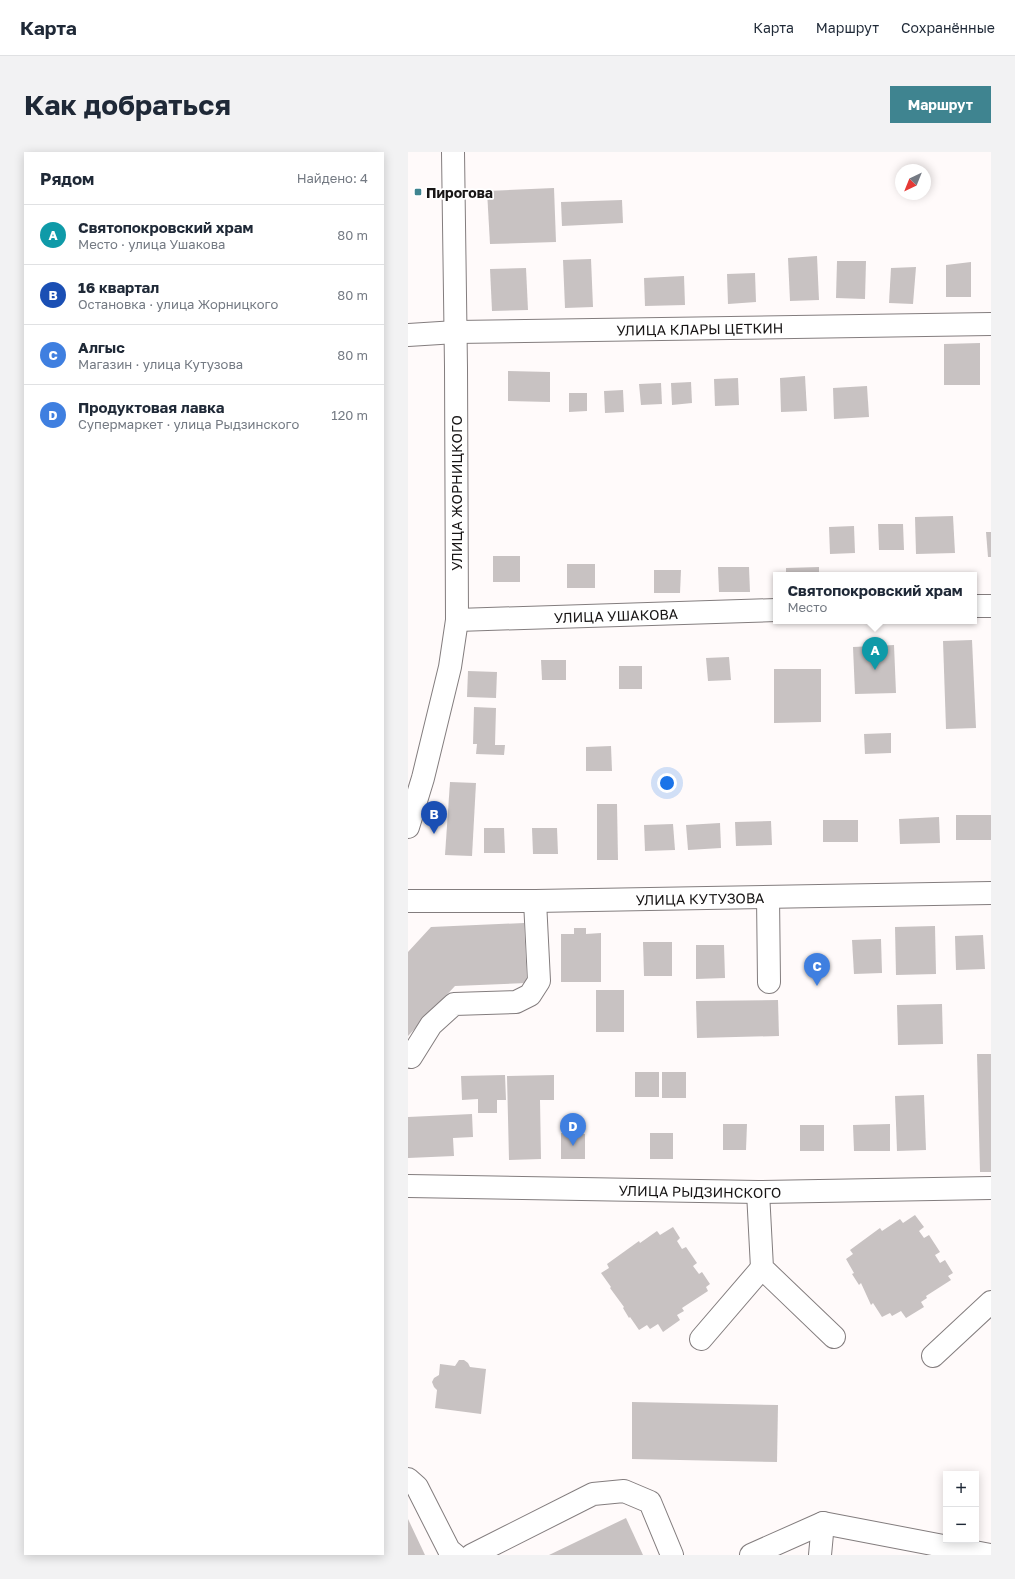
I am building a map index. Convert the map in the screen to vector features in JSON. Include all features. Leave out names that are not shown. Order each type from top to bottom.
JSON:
[{"type":"street","name":"УЛИЦА ЖОРНИЦКОГО","points":[[408,827],[423,778],[450,667],[457,620],[456,332],[453,152]]},
{"type":"street","name":"УЛИЦА КЛАРЫ ЦЕТКИН","points":[[408,335],[456,332],[991,324]]},
{"type":"street","points":[[977,606],[991,606]]},
{"type":"street","name":"УЛИЦА УШАКОВА","points":[[457,620],[773,610]]},
{"type":"street","name":"УЛИЦА КУТУЗОВА","points":[[408,901],[535,901],[991,893]]},
{"type":"street","points":[[768,897],[769,982]]},
{"type":"street","points":[[411,1057],[432,1025],[454,1004],[516,1002],[530,995],[539,981],[535,901]]},
{"type":"street","name":"УЛИЦА РЫДЗИНСКОГО","points":[[408,1186],[758,1192],[991,1188]]},
{"type":"street","points":[[758,1192],[762,1268],[834,1337]]},
{"type":"street","points":[[701,1339],[762,1268]]},
{"type":"street","points":[[933,1356],[991,1302]]},
{"type":"street","points":[[408,1479],[417,1487],[449,1550],[455,1555]]},
{"type":"street","points":[[472,1555],[593,1494],[624,1491],[650,1502],[672,1555]]},
{"type":"street","points":[[751,1555],[823,1524],[990,1555]]},
{"type":"street","points":[[820,1555],[823,1524]]},
{"type":"building","points":[[554,188],[556,242],[490,244],[487,191]]},
{"type":"building","points":[[622,200],[623,223],[562,226],[561,202]]},
{"type":"building","points":[[817,256],[819,300],[790,301],[788,258]]},
{"type":"building","points":[[591,259],[593,307],[565,308],[563,260]]},
{"type":"building","points":[[837,261],[866,261],[865,299],[836,298]]},
{"type":"building","points":[[971,262],[971,297],[946,297],[946,265]]},
{"type":"building","points":[[916,267],[913,304],[889,303],[891,268]]},
{"type":"building","points":[[526,268],[528,310],[492,311],[490,269]]},
{"type":"building","points":[[755,273],[756,302],[728,304],[727,274]]},
{"type":"building","points":[[684,276],[685,305],[645,306],[644,278]]},
{"type":"building","points":[[980,343],[980,385],[944,385],[944,344]]},
{"type":"building","points":[[508,371],[550,372],[550,402],[508,401]]},
{"type":"building","points":[[805,376],[807,411],[781,412],[780,378]]},
{"type":"building","points":[[738,378],[739,405],[715,406],[714,379]]},
{"type":"building","points":[[691,382],[692,403],[672,405],[671,383]]},
{"type":"building","points":[[661,383],[662,404],[641,405],[639,384]]},
{"type":"building","points":[[867,386],[869,417],[834,419],[833,388]]},
{"type":"building","points":[[623,390],[624,412],[605,413],[604,391]]},
{"type":"building","points":[[569,393],[587,393],[587,411],[569,412]]},
{"type":"building","points":[[953,516],[955,553],[916,554],[915,517]]},
{"type":"building","points":[[878,524],[903,524],[904,550],[879,550]]},
{"type":"building","points":[[854,526],[855,553],[830,554],[829,527]]},
{"type":"building","points":[[986,532],[991,532],[991,557],[988,557]]},
{"type":"building","points":[[493,556],[520,556],[520,582],[493,582]]},
{"type":"building","points":[[567,564],[595,564],[595,588],[567,588]]},
{"type":"building","points":[[718,567],[749,567],[750,592],[719,592]]},
{"type":"building","points":[[819,567],[819,572],[786,572],[786,568]]},
{"type":"building","points":[[654,570],[681,570],[680,593],[654,593]]},
{"type":"building","points":[[972,640],[976,728],[946,729],[943,641]]},
{"type":"building","points":[[894,645],[896,693],[855,694],[853,647]]},
{"type":"building","points":[[729,657],[731,680],[708,681],[706,658]]},
{"type":"building","points":[[541,660],[566,660],[566,680],[542,680]]},
{"type":"building","points":[[619,666],[642,666],[642,689],[619,689]]},
{"type":"building","points":[[774,669],[821,669],[821,722],[774,723]]},
{"type":"building","points":[[468,671],[497,672],[496,698],[467,697]]},
{"type":"building","points":[[474,707],[496,708],[495,745],[505,745],[504,755],[476,754],[477,744],[473,744]]},
{"type":"building","points":[[891,733],[891,753],[865,754],[864,734]]},
{"type":"building","points":[[611,746],[612,771],[586,771],[586,747]]},
{"type":"building","points":[[450,782],[476,783],[472,856],[445,855]]},
{"type":"building","points":[[597,804],[617,804],[618,860],[597,860]]},
{"type":"building","points":[[956,815],[991,815],[991,840],[956,840]]},
{"type":"building","points":[[939,817],[940,843],[900,844],[899,819]]},
{"type":"building","points":[[823,820],[858,820],[858,842],[823,842]]},
{"type":"building","points":[[771,821],[772,845],[736,846],[735,822]]},
{"type":"building","points":[[720,823],[721,848],[688,850],[686,825]]},
{"type":"building","points":[[673,824],[675,850],[645,851],[644,825]]},
{"type":"building","points":[[484,828],[504,828],[505,853],[484,853]]},
{"type":"building","points":[[532,828],[557,828],[558,854],[533,854]]},
{"type":"building","points":[[524,923],[527,983],[455,986],[408,1036],[408,952],[431,927]]},
{"type":"building","points":[[935,926],[936,974],[896,975],[895,927]]},
{"type":"building","points":[[574,928],[586,928],[586,934],[601,933],[601,982],[561,982],[561,934],[574,934]]},
{"type":"building","points":[[983,935],[985,969],[956,970],[955,936]]},
{"type":"building","points":[[881,939],[882,973],[854,974],[852,940]]},
{"type":"building","points":[[643,942],[672,942],[672,976],[644,976]]},
{"type":"building","points":[[696,945],[724,945],[725,978],[696,979]]},
{"type":"building","points":[[596,990],[624,990],[624,1032],[596,1032]]},
{"type":"building","points":[[778,1000],[779,1036],[697,1038],[696,1001]]},
{"type":"building","points":[[942,1004],[943,1044],[898,1045],[897,1005]]},
{"type":"building","points":[[977,1054],[991,1054],[991,1172],[980,1172]]},
{"type":"building","points":[[635,1072],[659,1072],[659,1097],[635,1097]]},
{"type":"building","points":[[662,1072],[686,1072],[686,1098],[662,1098]]},
{"type":"building","points":[[505,1075],[506,1100],[497,1100],[497,1113],[478,1113],[478,1099],[462,1100],[461,1076]]},
{"type":"building","points":[[554,1075],[554,1100],[540,1100],[541,1159],[509,1160],[507,1076]]},
{"type":"building","points":[[924,1095],[926,1150],[897,1151],[895,1096]]},
{"type":"building","points":[[472,1114],[473,1137],[453,1138],[454,1156],[408,1158],[408,1117]]},
{"type":"building","points":[[723,1124],[747,1124],[746,1150],[723,1150]]},
{"type":"building","points":[[890,1124],[890,1151],[854,1151],[853,1125]]},
{"type":"building","points":[[800,1125],[824,1125],[824,1151],[800,1151]]},
{"type":"building","points":[[561,1133],[585,1134],[585,1159],[561,1159]]},
{"type":"building","points":[[650,1133],[673,1133],[673,1159],[650,1159]]},
{"type":"building","points":[[915,1215],[924,1227],[919,1231],[924,1238],[929,1235],[940,1252],[935,1255],[940,1263],[945,1260],[953,1273],[948,1276],[951,1280],[926,1296],[927,1298],[921,1302],[924,1307],[906,1318],[901,1311],[892,1316],[890,1313],[882,1317],[873,1303],[871,1305],[861,1283],[859,1285],[852,1274],[854,1273],[846,1259],[853,1254],[850,1250],[880,1228],[882,1231],[900,1219],[903,1223]]},
{"type":"building","points":[[673,1227],[680,1238],[677,1241],[682,1249],[686,1247],[697,1263],[693,1266],[699,1274],[702,1272],[710,1284],[706,1287],[708,1291],[682,1308],[684,1311],[677,1315],[680,1320],[663,1332],[658,1324],[650,1329],[647,1325],[639,1330],[630,1317],[629,1318],[623,1308],[624,1307],[601,1273],[609,1268],[607,1264],[639,1241],[640,1243],[657,1231],[660,1235]]},
{"type":"building","points":[[459,1360],[464,1360],[470,1367],[486,1369],[481,1414],[435,1408],[437,1390],[432,1382],[434,1378],[439,1375],[440,1364],[455,1366]]},
{"type":"building","points":[[632,1402],[778,1405],[777,1462],[632,1459]]},
{"type":"building","points":[[626,1518],[643,1555],[549,1555]]},
{"type":"building","points":[[408,1519],[425,1555],[408,1555]]},
{"type":"place","name":"Пирогова","points":[[418,192]]},
{"type":"place","name":"Святопокровский храм","points":[[875,670]]},
{"type":"place","name":"16 квартал","points":[[434,834]]},
{"type":"place","name":"Алгыс","points":[[817,986]]},
{"type":"place","name":"Продуктовая лавка","points":[[573,1146]]}]
